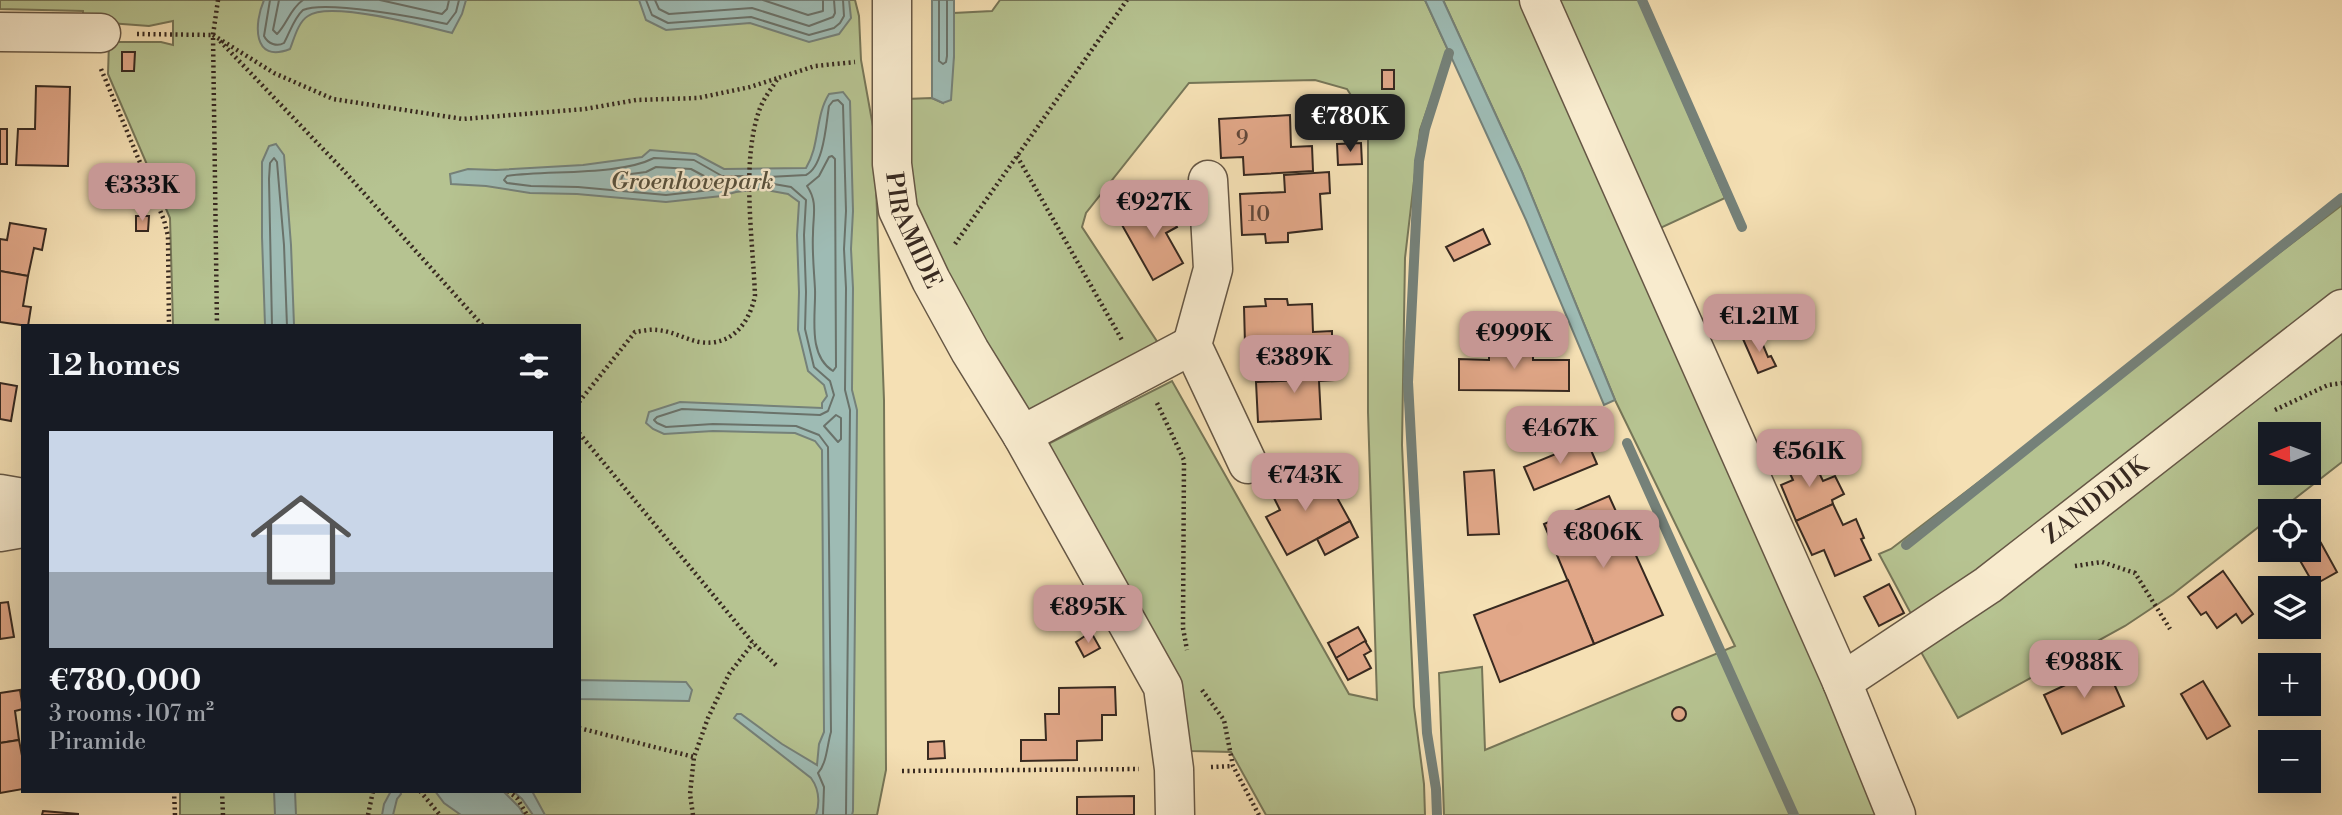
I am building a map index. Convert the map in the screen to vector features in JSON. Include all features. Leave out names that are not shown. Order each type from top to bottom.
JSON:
[{"type":"street","points":[[1539,0],[1842,682],[1896,815]]},
{"type":"street","name":"PIRAMIDE","points":[[891,1],[892,164],[898,210],[931,280],[970,351],[1022,435],[1163,687],[1174,769],[1175,815]]},
{"type":"street","points":[[0,32],[101,33]]},
{"type":"street","points":[[1208,180],[1213,269],[1192,345],[1248,464]]},
{"type":"street","name":"ZANDDIJK","points":[[1842,682],[1988,585],[2342,309]]},
{"type":"street","points":[[1022,435],[1192,345]]},
{"type":"street","points":[[0,494],[21,498]]},
{"type":"street","points":[[0,532],[21,528]]},
{"type":"path","points":[[217,324],[213,35],[218,0]]},
{"type":"path","points":[[931,280],[1127,0]]},
{"type":"path","points":[[169,324],[168,236],[164,220],[101,72],[101,33],[213,35],[274,73],[333,99],[463,118],[584,109],[636,100],[698,98],[750,88],[815,66],[856,62]]},
{"type":"path","points":[[213,35],[344,171],[481,324]]},
{"type":"path","points":[[581,400],[635,332],[654,329],[699,342],[720,342],[733,336],[744,324],[751,312],[755,296],[750,166],[752,140],[760,109],[778,78]]},
{"type":"path","points":[[1017,156],[1140,372],[1184,460],[1183,628],[1189,662]]},
{"type":"path","points":[[581,435],[753,643],[778,667]]},
{"type":"path","points":[[2063,568],[2102,562],[2135,573],[2170,629]]},
{"type":"path","points":[[693,815],[690,794],[694,757],[708,718],[729,674],[753,643]]},
{"type":"path","points":[[1198,684],[1224,720],[1233,766],[1259,815]]},
{"type":"path","points":[[581,729],[694,757]]},
{"type":"path","points":[[902,771],[1174,769]]},
{"type":"path","points":[[174,793],[174,815]]},
{"type":"path","points":[[222,793],[223,815]]},
{"type":"path","points":[[368,815],[373,793]]},
{"type":"path","points":[[422,793],[440,815]]},
{"type":"path","points":[[511,793],[517,798],[527,815]]},
{"type":"green space","name":"Groenhovepark","points":[[0,0],[855,0],[859,16],[861,60],[874,132],[884,400],[886,770],[877,815],[180,815],[180,793],[581,793],[581,324],[173,324],[170,218],[108,74],[109,42],[161,42],[173,45],[173,21],[149,26],[83,21],[83,11],[0,9]]},
{"type":"green space","points":[[1000,0],[1425,0],[1448,50],[1420,130],[1405,258],[1402,445],[1414,707],[1424,784],[1425,815],[1266,815],[1231,752],[1191,751],[1175,675],[1048,444],[1172,381],[1349,694],[1377,700],[1368,412],[1368,122],[1347,89],[1315,80],[1189,83],[1086,213],[1082,227],[1162,349],[1038,419],[1014,396],[914,211],[906,99],[932,98],[943,103],[954,56],[954,13],[992,11]]},
{"type":"green space","points":[[1443,0],[1521,0],[1885,815],[1444,815],[1439,673],[1482,667],[1485,750],[1735,646],[1615,400],[1522,172]]},
{"type":"green space","points":[[1553,0],[1639,0],[1725,198],[1654,231]]},
{"type":"green space","points":[[2342,205],[2342,462],[2321,478],[2321,422],[2258,422],[2258,485],[2312,485],[2294,499],[2258,499],[2258,527],[2173,594],[2125,626],[1958,718],[1921,652],[1916,623],[1879,554],[1891,549]]},
{"type":"water","points":[[264,0],[466,0],[452,33],[378,16],[336,11],[319,12],[308,16],[302,22],[290,49],[278,52],[268,51],[259,39],[258,19]]},
{"type":"water","points":[[639,0],[849,0],[851,18],[839,34],[809,42],[750,23],[666,30],[646,20]]},
{"type":"water","points":[[932,0],[954,0],[951,100],[943,103],[932,98]]},
{"type":"water","points":[[1425,0],[1443,0],[1522,172],[1615,400],[1604,405],[1526,220]]},
{"type":"water","points":[[843,92],[850,101],[853,211],[852,390],[857,410],[853,811],[852,815],[816,815],[818,796],[811,778],[734,718],[741,714],[817,765],[819,744],[824,732],[822,450],[815,441],[795,433],[713,431],[664,434],[646,423],[649,412],[680,402],[822,408],[827,396],[824,385],[808,371],[798,330],[799,202],[788,194],[760,189],[666,202],[577,194],[530,193],[451,184],[450,174],[468,169],[583,165],[642,157],[650,150],[696,154],[724,169],[806,168],[814,150],[819,121],[829,94]]},
{"type":"water","points":[[276,144],[284,155],[294,324],[265,324],[262,162],[269,146]]},
{"type":"water","points":[[581,680],[686,682],[692,690],[689,701],[581,699]]},
{"type":"water","points":[[274,793],[295,793],[296,815],[275,815]]},
{"type":"water","points":[[390,793],[401,793],[393,815],[382,815]]},
{"type":"water","points":[[436,793],[505,793],[524,815],[461,815],[444,803]]},
{"type":"water","points":[[515,793],[533,793],[545,815],[533,815]]},
{"type":"building","points":[[122,52],[135,52],[134,71],[122,71]]},
{"type":"building","points":[[1382,70],[1394,70],[1394,89],[1382,89]]},
{"type":"building","points":[[36,86],[70,87],[68,166],[16,165],[18,129],[35,129]]},
{"type":"building","points":[[1290,115],[1291,147],[1312,146],[1313,171],[1244,175],[1243,157],[1221,158],[1219,119]]},
{"type":"building","points":[[0,129],[7,129],[7,164],[0,164]]},
{"type":"building","points":[[1361,143],[1362,164],[1338,165],[1337,144]]},
{"type":"building","points":[[1329,172],[1330,193],[1320,194],[1322,229],[1288,233],[1288,242],[1266,243],[1265,234],[1242,235],[1240,194],[1285,192],[1284,175]]},
{"type":"building","points":[[1163,202],[1177,227],[1166,233],[1183,263],[1153,280],[1122,225]]},
{"type":"building","points":[[136,216],[149,216],[148,231],[136,231]]},
{"type":"building","points":[[10,223],[46,229],[42,250],[34,248],[28,276],[0,271],[0,239],[7,240]]},
{"type":"building","points":[[1483,229],[1490,244],[1454,261],[1446,247]]},
{"type":"building","points":[[0,271],[28,276],[23,306],[31,307],[28,324],[0,322]]},
{"type":"building","points":[[1265,299],[1287,299],[1288,305],[1312,304],[1313,332],[1332,331],[1332,355],[1288,357],[1287,343],[1245,344],[1244,307],[1266,306]]},
{"type":"building","points":[[1758,333],[1768,357],[1771,356],[1776,366],[1758,373],[1743,339]]},
{"type":"building","points":[[1489,343],[1533,343],[1533,360],[1569,360],[1569,391],[1459,390],[1459,359],[1489,360]]},
{"type":"building","points":[[1334,361],[1334,380],[1319,381],[1321,419],[1258,422],[1256,382],[1302,380],[1301,363]]},
{"type":"building","points":[[0,383],[17,386],[11,421],[0,419]]},
{"type":"building","points":[[1587,441],[1597,464],[1534,490],[1524,467]]},
{"type":"building","points":[[1799,457],[1803,464],[1813,460],[1823,481],[1835,476],[1844,494],[1832,500],[1833,504],[1796,521],[1781,485],[1793,480],[1785,463]]},
{"type":"building","points":[[1494,470],[1499,534],[1468,535],[1464,472]]},
{"type":"building","points":[[1306,473],[1315,491],[1329,483],[1350,521],[1287,555],[1266,517],[1280,510],[1271,492]]},
{"type":"building","points":[[1609,496],[1663,615],[1594,644],[1544,524]]},
{"type":"building","points":[[1833,504],[1843,525],[1856,519],[1864,538],[1861,539],[1871,560],[1835,576],[1824,550],[1812,555],[1796,521]]},
{"type":"building","points":[[1350,521],[1358,537],[1325,555],[1317,539]]},
{"type":"building","points":[[2321,543],[2337,572],[2321,581],[2321,576],[2309,576],[2301,562],[2321,562]]},
{"type":"building","points":[[2223,571],[2253,614],[2242,623],[2236,614],[2217,628],[2206,612],[2201,615],[2188,597]]},
{"type":"building","points":[[1568,580],[1594,644],[1500,682],[1474,615]]},
{"type":"building","points":[[1889,584],[1904,613],[1879,626],[1864,597]]},
{"type":"building","points":[[8,602],[14,637],[0,639],[0,603]]},
{"type":"building","points":[[1358,627],[1366,641],[1336,658],[1328,643]]},
{"type":"building","points":[[1091,632],[1100,648],[1084,657],[1076,642]]},
{"type":"building","points":[[1365,641],[1371,651],[1364,655],[1371,668],[1348,680],[1336,658]]},
{"type":"building","points":[[2106,666],[2124,706],[2062,734],[2044,695]]},
{"type":"building","points":[[2203,681],[2230,726],[2207,739],[2181,694]]},
{"type":"building","points":[[1115,687],[1116,715],[1102,715],[1102,740],[1077,741],[1077,760],[1021,761],[1021,740],[1046,740],[1045,714],[1059,714],[1059,688]]},
{"type":"building","points":[[20,690],[21,710],[15,711],[19,740],[0,743],[0,693]]},
{"type":"building","points":[[1676,707],[1682,707],[1686,714],[1682,721],[1676,721],[1672,717],[1672,711]]},
{"type":"building","points":[[19,740],[21,789],[0,793],[0,743]]},
{"type":"building","points":[[944,741],[945,758],[928,759],[928,742]]},
{"type":"building","points":[[1134,796],[1134,815],[1077,815],[1077,797]]},
{"type":"building","points":[[43,811],[78,814],[78,815],[42,815]]},
{"type":"waterway","points":[[1642,0],[1742,227]]},
{"type":"waterway","points":[[1437,815],[1436,789],[1427,733],[1408,382],[1419,161],[1425,129],[1449,53]]},
{"type":"waterway","points":[[1906,545],[2342,198]]},
{"type":"waterway","points":[[1627,443],[1794,815]]}]
